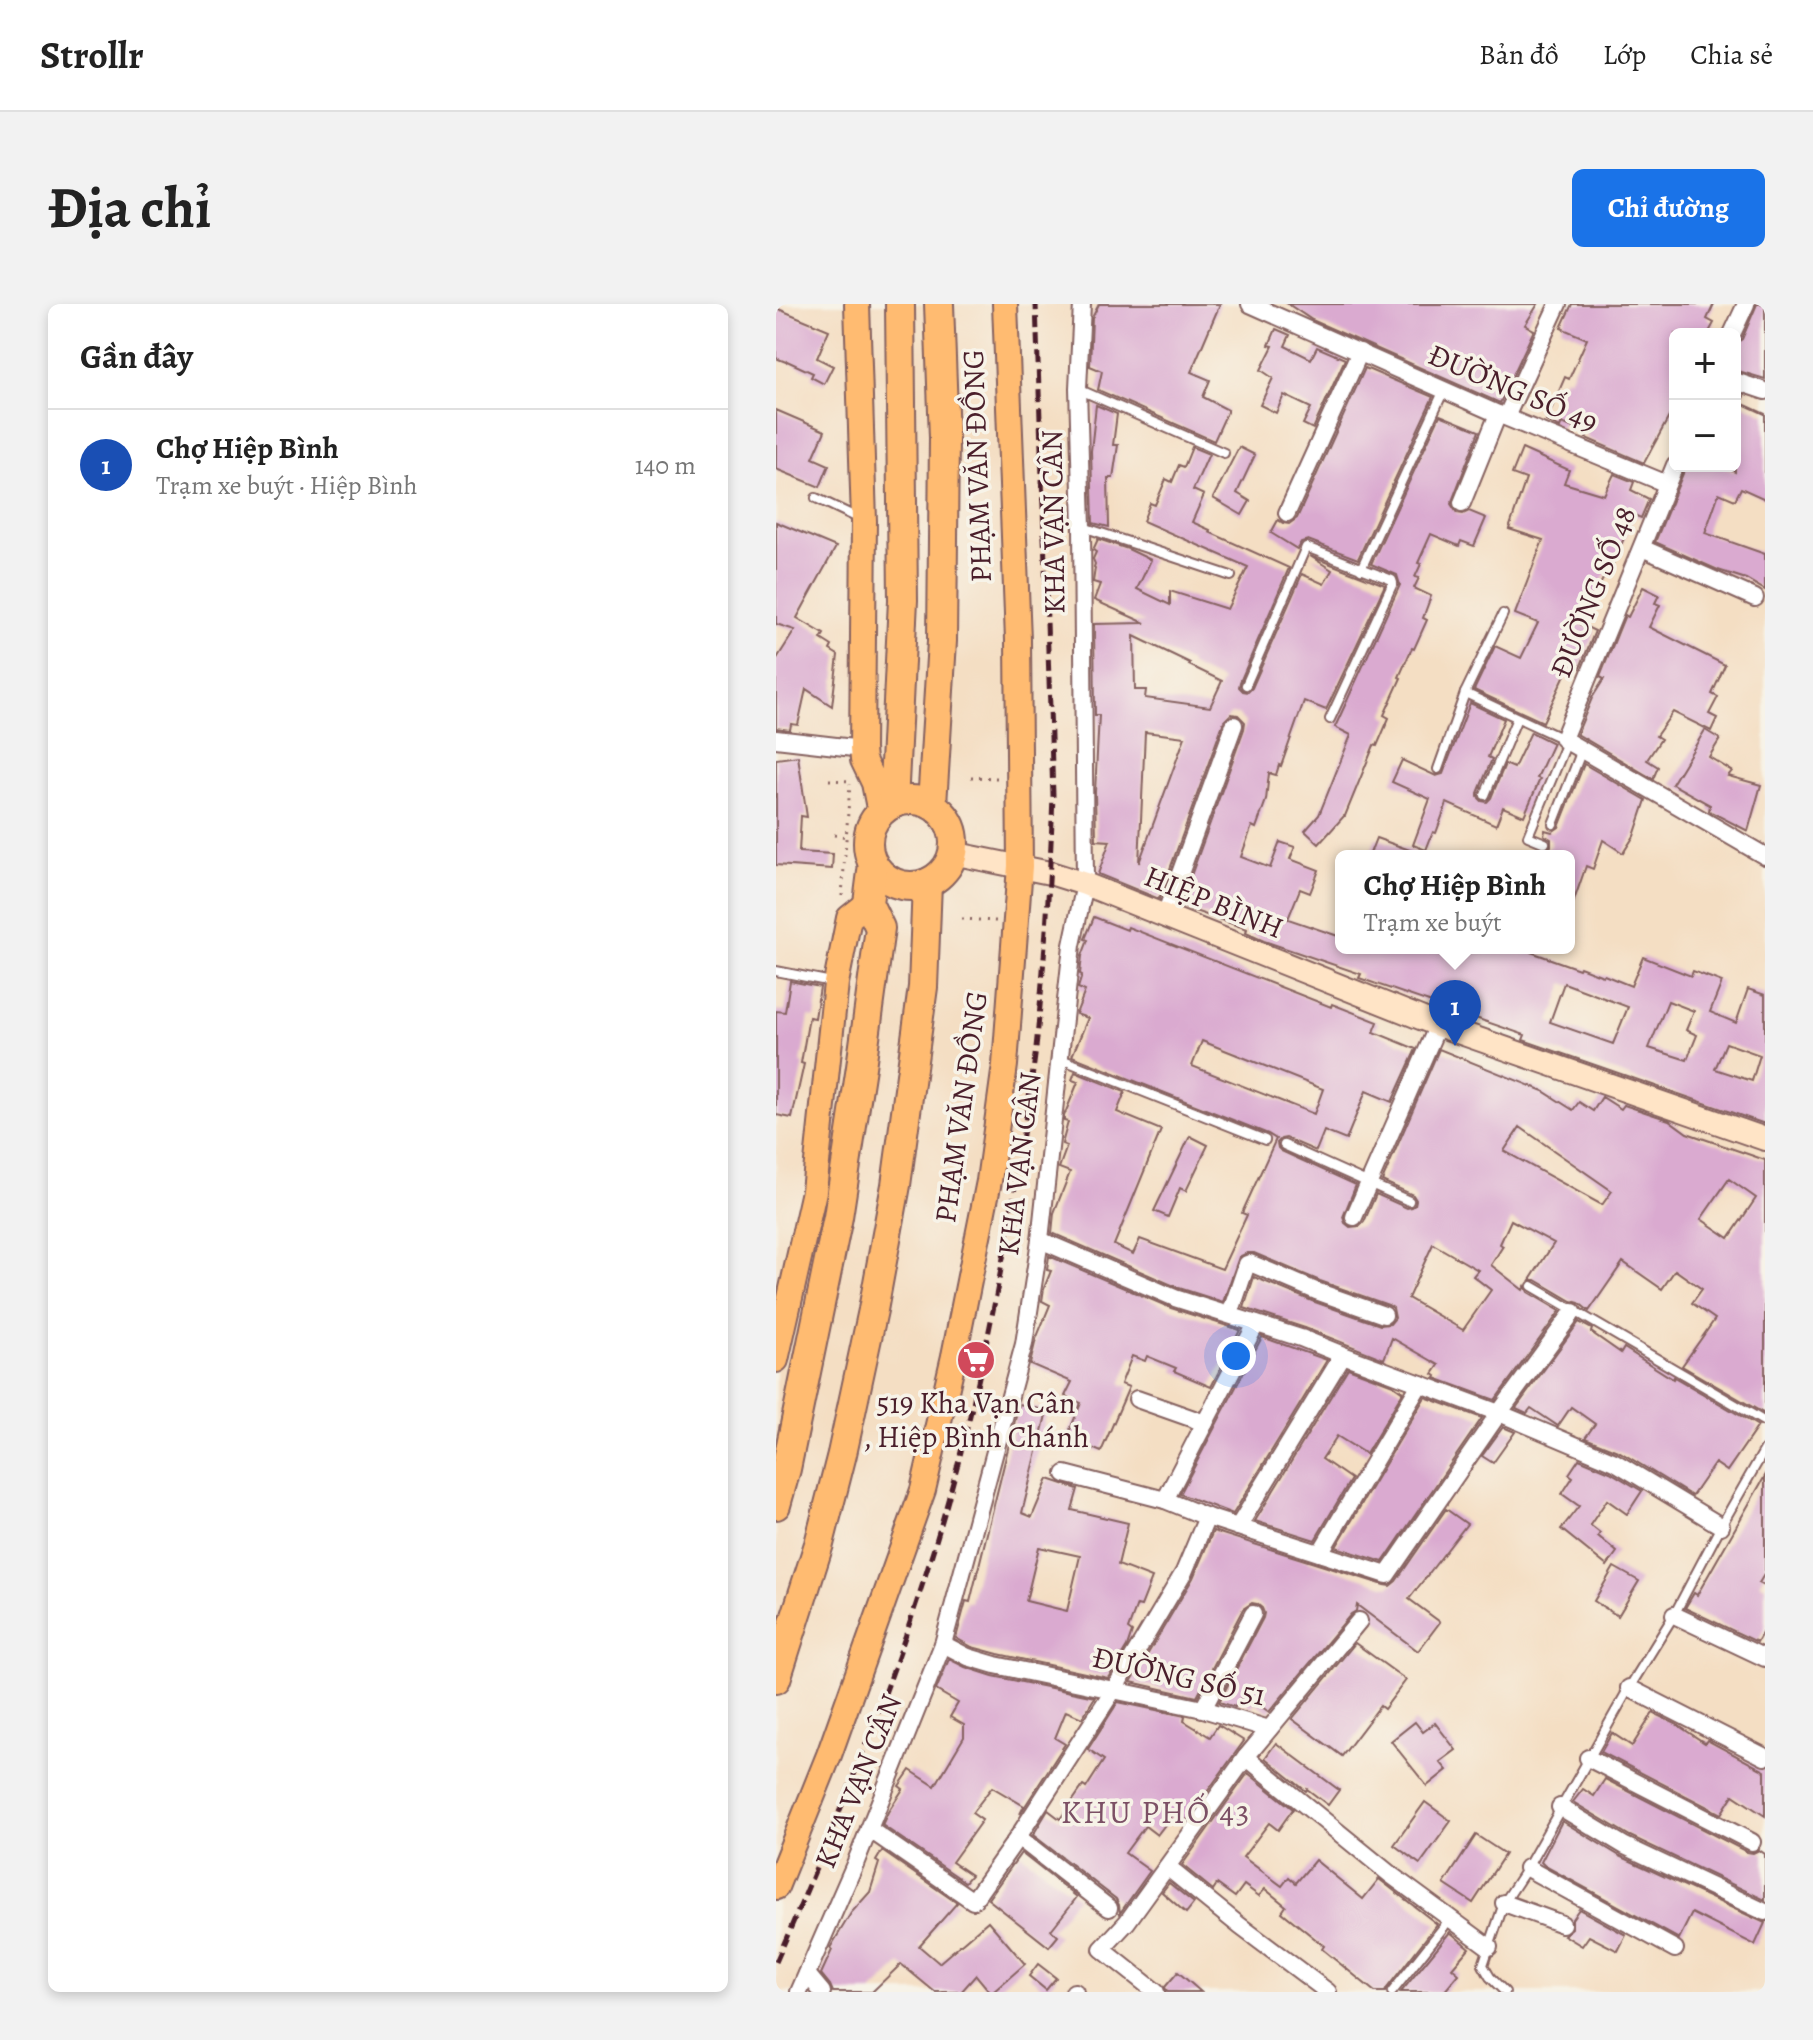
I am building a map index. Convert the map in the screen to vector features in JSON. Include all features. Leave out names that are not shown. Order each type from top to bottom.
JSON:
[{"type":"highway","points":[[887,808],[903,600],[900,304]]},
{"type":"highway","name":"PHẠM VĂN ĐỒNG","points":[[932,805],[942,641],[944,438],[939,304]]},
{"type":"highway","points":[[911,800],[932,805],[942,812],[954,842],[942,875],[927,883],[911,886],[899,885],[885,878],[873,864],[869,851],[868,838],[872,825],[887,808],[911,800]]},
{"type":"highway","points":[[776,1505],[838,1217],[859,1082],[880,928],[855,902],[873,864]]},
{"type":"highway","name":"PHẠM VĂN ĐỒNG","points":[[776,1679],[819,1544],[842,1454],[876,1294],[896,1185],[923,987],[927,883]]},
{"type":"main road","points":[[857,304],[864,521],[857,748],[887,808]]},
{"type":"main road","name":"PHẠM VĂN ĐỒNG","points":[[776,1887],[829,1755],[923,1490],[989,1181],[1005,1065],[1020,866],[1018,624],[1005,304]]},
{"type":"main road","name":"HIỆP BÌNH","points":[[952,853],[1020,866],[1085,884],[1438,1025],[1765,1139]]},
{"type":"main road","points":[[776,1360],[814,1191],[836,983],[855,902]]},
{"type":"street","name":"KHA VẠN CÂN","points":[[799,1992],[943,1644],[1024,1344],[1040,1240],[1072,945],[1085,884],[1078,388],[1082,304]]},
{"type":"street","points":[[1462,503],[1558,304]]},
{"type":"street","points":[[1735,328],[1746,304]]},
{"type":"street","name":"ĐƯỜNG SỐ 49","points":[[1257,306],[1502,416],[1667,484]]},
{"type":"street","points":[[1287,513],[1360,352]]},
{"type":"street","points":[[1741,383],[1765,391]]},
{"type":"street","name":"ĐƯỜNG SỐ 48","points":[[1565,740],[1672,472]]},
{"type":"street","points":[[1642,548],[1755,598]]},
{"type":"street","points":[[1165,915],[1234,725]]},
{"type":"street","points":[[776,739],[857,748]]},
{"type":"street","points":[[1565,740],[1765,856]]},
{"type":"street","points":[[1354,1217],[1438,1025]]},
{"type":"street","points":[[1040,1240],[1175,1298],[1301,1338],[1499,1413],[1615,1462],[1721,1526]]},
{"type":"street","points":[[1230,1314],[1247,1264],[1250,1263],[1384,1315]]},
{"type":"street","points":[[1065,1474],[1165,1500],[1207,1517],[1387,1575],[1573,1312]]},
{"type":"street","points":[[1165,1500],[1256,1324]]},
{"type":"street","points":[[1238,1527],[1343,1355]]},
{"type":"street","points":[[1320,1553],[1420,1384]]},
{"type":"street","points":[[1137,1399],[1205,1423]]},
{"type":"street","points":[[869,1829],[973,1901],[1114,1689],[1184,1572],[1207,1517]]},
{"type":"street","points":[[1203,1709],[1253,1614]]},
{"type":"street","points":[[1674,1615],[1765,1658]]},
{"type":"street","name":"ĐƯỜNG SỐ 51","points":[[943,1644],[968,1657],[995,1665],[1203,1709],[1269,1729],[1359,1621]]},
{"type":"street","points":[[1629,1688],[1765,1757]]},
{"type":"street","points":[[1156,1992],[1102,1949],[1127,1922],[1269,1729]]},
{"type":"street","points":[[1246,1757],[1391,1875],[1489,1947]]},
{"type":"street","points":[[1588,1758],[1752,1842]]},
{"type":"street","points":[[1560,1807],[1625,1846],[1765,1912]]},
{"type":"street","points":[[1018,1837],[1109,1908]]},
{"type":"street","points":[[1167,1867],[1328,1992]]},
{"type":"street","points":[[1527,1868],[1675,1949]]},
{"type":"street","points":[[1504,1903],[1562,1924]]},
{"type":"street","points":[[807,1974],[822,1992]]},
{"type":"lane","points":[[1078,388],[1224,453]]},
{"type":"lane","points":[[1361,569],[1444,390]]},
{"type":"lane","points":[[816,498],[864,521]]},
{"type":"lane","points":[[1082,527],[1231,576]]},
{"type":"lane","points":[[1246,685],[1306,547],[1392,580],[1330,719]]},
{"type":"lane","points":[[1438,769],[1465,693],[1503,614]]},
{"type":"lane","points":[[1465,693],[1565,740],[1528,836],[1545,843]]},
{"type":"lane","points":[[1485,795],[1517,718]]},
{"type":"lane","points":[[1553,824],[1582,750]]},
{"type":"lane","points":[[776,971],[836,983]]},
{"type":"lane","points":[[1060,1059],[1265,1140]]},
{"type":"lane","points":[[1284,1145],[1409,1201]]},
{"type":"lane","points":[[1532,1286],[1765,1422]]},
{"type":"lane","points":[[1505,1992],[1483,1965],[1504,1903],[1674,1615],[1765,1449]]},
{"type":"lane","points":[[1392,1992],[1451,1918]]},
{"type":"path","points":[[855,902],[848,837],[857,748]]},
{"type":"path","points":[[971,777],[1005,778]]},
{"type":"path","points":[[834,835],[848,837]]},
{"type":"path","points":[[962,919],[999,921]]},
{"type":"building","points":[[1099,304],[1220,304],[1191,372],[1210,380],[1203,397],[1228,410],[1214,441],[1098,390],[1102,371],[1090,366],[1092,318]]},
{"type":"building","points":[[1288,304],[1538,304],[1525,325],[1534,330],[1500,403],[1312,320]]},
{"type":"building","points":[[1572,304],[1714,304],[1707,319],[1714,323],[1711,328],[1669,328],[1669,417],[1644,463],[1586,438],[1588,434],[1562,423],[1560,428],[1546,421],[1565,377],[1569,379],[1587,339],[1561,328]]},
{"type":"building","points":[[1757,304],[1765,304],[1765,379],[1741,372],[1742,339]]},
{"type":"building","points":[[776,308],[829,330],[817,358],[833,366],[824,384],[811,377],[813,373],[776,358]]},
{"type":"building","points":[[1276,329],[1290,335],[1285,346],[1311,359],[1317,347],[1345,359],[1313,429],[1303,424],[1311,408],[1284,395],[1276,413],[1260,405],[1273,378],[1261,370],[1273,346],[1269,345]]},
{"type":"building","points":[[1365,368],[1433,397],[1358,559],[1308,540],[1301,542],[1297,549],[1271,533],[1278,520],[1289,524],[1297,518]]},
{"type":"building","points":[[1741,403],[1765,414],[1765,499],[1741,488],[1735,500],[1719,493],[1705,533],[1765,554],[1765,590],[1746,579],[1655,542],[1684,472],[1741,472]]},
{"type":"building","points":[[1096,405],[1117,414],[1113,445],[1118,445],[1113,478],[1108,478],[1109,527],[1093,523],[1091,451]]},
{"type":"building","points":[[776,410],[825,431],[813,458],[829,465],[820,487],[776,469]]},
{"type":"building","points":[[1440,415],[1479,431],[1451,504],[1457,513],[1469,511],[1486,518],[1474,546],[1461,541],[1459,546],[1431,534],[1418,563],[1421,564],[1415,577],[1419,578],[1414,588],[1431,596],[1423,618],[1427,620],[1399,677],[1384,715],[1389,718],[1377,746],[1374,745],[1345,816],[1319,844],[1305,831],[1319,815],[1351,735],[1335,727],[1400,585],[1397,575],[1371,564]]},
{"type":"building","points":[[1192,447],[1209,454],[1193,490],[1204,495],[1192,522],[1289,568],[1240,682],[1239,687],[1243,691],[1248,692],[1252,688],[1302,574],[1324,584],[1332,570],[1310,556],[1385,585],[1326,710],[1304,701],[1281,766],[1276,775],[1269,773],[1266,800],[1241,857],[1270,868],[1280,842],[1295,847],[1290,859],[1319,870],[1310,893],[1300,889],[1288,919],[1335,935],[1335,954],[1537,954],[1631,986],[1643,957],[1691,976],[1693,971],[1722,982],[1710,1012],[1736,1023],[1748,989],[1765,995],[1765,1124],[1523,1040],[1525,1035],[1359,978],[1361,974],[1264,941],[1246,933],[1247,929],[1180,906],[1244,729],[1245,722],[1238,715],[1231,714],[1224,721],[1159,899],[1098,874],[1110,841],[1096,840],[1099,715],[1095,715],[1094,624],[1145,623],[1094,600],[1100,584],[1093,582],[1096,552],[1093,550],[1098,539],[1151,560],[1137,589],[1170,605],[1170,591],[1227,609],[1248,567],[1143,521],[1150,503],[1155,505],[1166,479],[1172,482],[1179,465],[1184,467]],"holes":[[[1134,636],[1222,681],[1210,707],[1145,698],[1146,690],[1135,690]],[[1145,732],[1185,737],[1139,863]],[[1564,983],[1628,1007],[1613,1044],[1550,1022]],[[1668,1001],[1694,1011],[1686,1030],[1697,1035],[1687,1060],[1649,1048]],[[1726,1043],[1760,1055],[1752,1081],[1715,1069]]]},
{"type":"building","points":[[1239,447],[1255,455],[1237,493],[1250,501],[1242,515],[1213,498]]},
{"type":"building","points":[[1522,449],[1569,470],[1564,483],[1604,495],[1614,474],[1634,482],[1631,490],[1649,499],[1641,518],[1634,515],[1612,566],[1580,624],[1595,631],[1580,668],[1568,668],[1543,722],[1474,690],[1495,646],[1521,658],[1538,623],[1515,614],[1543,540],[1509,529],[1526,479],[1512,474]]},
{"type":"building","points":[[776,522],[836,547],[797,618],[824,634],[821,639],[832,646],[830,650],[838,655],[832,706],[806,689],[798,725],[791,724],[790,730],[776,728],[776,660],[795,630],[776,624]]},
{"type":"building","points":[[1643,587],[1659,595],[1655,603],[1660,605],[1649,627],[1725,665],[1712,694],[1718,697],[1709,714],[1717,718],[1711,731],[1673,712],[1656,736],[1661,739],[1647,760],[1658,767],[1653,779],[1577,734],[1604,679],[1600,677],[1625,615],[1628,617]]},
{"type":"building","points":[[1470,703],[1504,719],[1488,757],[1492,759],[1478,793],[1482,801],[1487,802],[1491,798],[1505,764],[1514,768],[1531,732],[1553,743],[1524,816],[1503,807],[1496,825],[1447,803],[1426,850],[1413,845],[1430,799],[1392,782],[1402,760],[1436,776],[1443,774]]},
{"type":"building","points":[[1705,730],[1720,739],[1709,757],[1732,771],[1728,776],[1761,785],[1748,831],[1709,811],[1710,805],[1672,784]]},
{"type":"building","points":[[798,756],[807,817],[801,816],[799,852],[833,854],[832,869],[776,865],[776,759]]},
{"type":"building","points":[[1584,764],[1646,800],[1634,836],[1623,853],[1603,840],[1593,869],[1586,866],[1575,898],[1575,850],[1547,850],[1551,839],[1544,835],[1545,830],[1552,832],[1559,827]]},
{"type":"building","points":[[1376,838],[1410,850],[1371,850]]},
{"type":"building","points":[[1094,917],[1127,930],[1128,927],[1331,1007],[1332,1004],[1378,1022],[1374,1032],[1416,1049],[1392,1102],[1366,1091],[1346,1140],[1324,1131],[1316,1151],[1286,1138],[1277,1143],[1281,1151],[1356,1185],[1343,1217],[1350,1227],[1360,1226],[1364,1222],[1376,1194],[1407,1208],[1415,1205],[1413,1195],[1382,1181],[1439,1049],[1543,1091],[1573,1110],[1579,1102],[1593,1111],[1602,1097],[1621,1109],[1624,1105],[1669,1120],[1687,1133],[1765,1160],[1765,1414],[1682,1366],[1715,1319],[1692,1303],[1702,1289],[1675,1270],[1662,1289],[1623,1262],[1589,1311],[1536,1280],[1530,1280],[1554,1243],[1511,1220],[1500,1244],[1503,1246],[1491,1265],[1523,1290],[1525,1286],[1528,1292],[1560,1311],[1495,1400],[1435,1378],[1433,1374],[1439,1365],[1392,1338],[1384,1359],[1244,1308],[1254,1277],[1380,1325],[1390,1324],[1395,1318],[1393,1308],[1388,1305],[1254,1253],[1239,1257],[1223,1302],[1179,1288],[1052,1233],[1054,1213],[1070,1172],[1059,1168],[1067,1146],[1062,1144],[1068,1122],[1064,1121],[1064,1116],[1078,1082],[1072,1080],[1075,1072],[1125,1092],[1117,1112],[1161,1130],[1114,1245],[1133,1254],[1140,1239],[1222,1269],[1247,1215],[1242,1213],[1276,1139],[1072,1056],[1088,1018],[1076,1014],[1085,991],[1078,988],[1082,956],[1088,940],[1085,939]],"holes":[[[1202,1041],[1323,1089],[1314,1114],[1192,1066]],[[1520,1127],[1612,1191],[1602,1205],[1504,1151]],[[1729,1179],[1756,1198],[1729,1238],[1701,1219]],[[1433,1244],[1478,1270],[1473,1276],[1491,1290],[1463,1330],[1408,1298]]]},
{"type":"building","points":[[790,981],[820,987],[815,1018],[809,1017],[801,1063],[804,1064],[792,1118],[776,1115],[776,1011],[785,1012]]},
{"type":"building","points":[[1190,1136],[1208,1145],[1186,1191],[1180,1188],[1168,1217],[1154,1211]]},
{"type":"building","points":[[1049,1256],[1171,1308],[1240,1330],[1211,1387],[1147,1356],[1145,1361],[1132,1356],[1121,1384],[1129,1387],[1101,1452],[1067,1437],[1081,1403],[1065,1396],[1072,1382],[1030,1364],[1050,1305],[1042,1301],[1051,1271],[1047,1270]]},
{"type":"building","points":[[1579,1322],[1621,1353],[1624,1348],[1758,1426],[1727,1471],[1715,1463],[1692,1496],[1620,1452],[1585,1438],[1595,1424],[1571,1407],[1558,1426],[1531,1408],[1527,1413],[1516,1408]]},
{"type":"building","points":[[1262,1337],[1327,1360],[1233,1514],[1180,1494]]},
{"type":"building","points":[[1348,1368],[1393,1385],[1403,1392],[1366,1454],[1337,1436],[1322,1459],[1351,1479],[1315,1540],[1255,1521]]},
{"type":"building","points":[[1425,1397],[1482,1418],[1383,1562],[1336,1547]]},
{"type":"building","points":[[1019,1404],[1047,1411],[1022,1513],[1032,1517],[1048,1479],[1078,1489],[1072,1510],[1128,1523],[1118,1565],[1152,1578],[1128,1629],[1132,1632],[1127,1647],[1108,1678],[972,1647],[956,1638],[966,1601],[970,1602]],"holes":[[[1039,1547],[1080,1556],[1067,1611],[1026,1601]]]},
{"type":"building","points":[[1503,1427],[1515,1432],[1493,1463],[1482,1456]]},
{"type":"building","points":[[1579,1459],[1610,1472],[1642,1491],[1627,1514],[1607,1500],[1590,1525],[1617,1552],[1607,1566],[1561,1529],[1579,1506],[1562,1494],[1573,1477],[1569,1474]]},
{"type":"building","points":[[1765,1476],[1765,1573],[1759,1583],[1765,1586],[1765,1628],[1757,1642],[1685,1608],[1694,1593],[1697,1595]]},
{"type":"building","points":[[1446,1509],[1467,1524],[1409,1599],[1440,1622],[1418,1651],[1357,1605],[1356,1611],[1269,1712],[1255,1702],[1252,1707],[1240,1699],[1235,1707],[1219,1702],[1263,1618],[1262,1608],[1252,1603],[1243,1609],[1197,1697],[1131,1682],[1193,1578],[1213,1531],[1390,1586]]},
{"type":"building","points":[[1614,1567],[1639,1581],[1618,1616],[1594,1601]]},
{"type":"building","points":[[1355,1643],[1406,1680],[1384,1709],[1380,1706],[1342,1756],[1292,1719]]},
{"type":"building","points":[[949,1659],[993,1676],[1095,1697],[1082,1718],[1066,1711],[1055,1738],[1065,1744],[1020,1814],[1024,1806],[992,1787],[972,1813],[982,1820],[952,1862],[971,1875],[965,1882],[882,1825],[903,1789],[899,1786],[910,1770],[935,1786],[964,1737],[964,1725],[950,1717],[958,1703],[936,1690]]},
{"type":"building","points":[[1118,1702],[1185,1716],[1184,1721],[1210,1737],[1218,1725],[1244,1741],[1186,1821],[1174,1813],[1157,1835],[1145,1826],[1125,1853],[1150,1871],[1120,1913],[1116,1899],[1033,1835],[1048,1810],[1060,1819],[1104,1760],[1088,1749]]},
{"type":"building","points":[[1653,1713],[1705,1743],[1707,1740],[1765,1771],[1765,1816],[1733,1795],[1721,1814],[1601,1752],[1612,1733],[1632,1746]]},
{"type":"building","points":[[1415,1722],[1423,1732],[1435,1723],[1456,1750],[1440,1762],[1447,1770],[1427,1786],[1391,1741]]},
{"type":"building","points":[[1276,1743],[1339,1790],[1328,1805],[1265,1758]]},
{"type":"building","points":[[1248,1773],[1293,1809],[1278,1830],[1269,1823],[1243,1857],[1282,1886],[1289,1877],[1296,1883],[1315,1860],[1363,1899],[1379,1879],[1437,1924],[1385,1992],[1375,1992],[1322,1949],[1324,1946],[1282,1912],[1286,1906],[1265,1889],[1259,1896],[1244,1885],[1235,1897],[1217,1884],[1213,1890],[1182,1865]]},
{"type":"building","points":[[1605,1779],[1747,1852],[1759,1850],[1765,1854],[1765,1900],[1630,1836],[1573,1802],[1583,1789],[1594,1796]]},
{"type":"building","points":[[1425,1802],[1451,1821],[1420,1864],[1394,1845]]},
{"type":"building","points":[[1562,1821],[1620,1856],[1765,1923],[1755,1945],[1692,1913],[1679,1939],[1545,1866],[1541,1862]]},
{"type":"building","points":[[1476,1835],[1505,1854],[1473,1903],[1444,1884]]},
{"type":"building","points":[[882,1851],[957,1903],[919,1946],[939,1963],[988,1921],[1025,1964],[993,1992],[976,1975],[961,1992],[935,1992],[901,1964],[872,1992],[833,1992],[821,1974],[832,1950],[830,1948],[851,1913],[870,1892],[879,1863],[876,1861]]},
{"type":"building","points":[[1021,1853],[1077,1897],[1051,1930],[1058,1936],[1049,1947],[988,1899]]},
{"type":"building","points":[[1169,1883],[1194,1903],[1186,1913],[1162,1892]]},
{"type":"building","points":[[1579,1909],[1626,1935],[1618,1951],[1589,1936],[1582,1946],[1564,1935],[1572,1928],[1572,1919]]},
{"type":"building","points":[[1450,1932],[1469,1948],[1452,1968],[1459,1974],[1444,1992],[1401,1992]]},
{"type":"building","points":[[1038,1964],[1056,1978],[1046,1990],[1029,1976]]},
{"type":"building","points":[[1178,1972],[1201,1992],[1167,1992],[1165,1987]]},
{"type":"railway","points":[[776,1962],[876,1718],[939,1530],[968,1426],[986,1343],[1003,1260],[1033,1074],[1047,916],[1053,795],[1036,304]]},
{"type":"place","name":"Chợ Hiệp Bình","points":[[1455,1046]]},
{"type":"place","name":"519 Kha Vạn Cân , Hiệp Bình Chánh","points":[[976,1360]]},
{"type":"district","name":"KHU PHỐ 43","points":[[1156,1812]]}]
